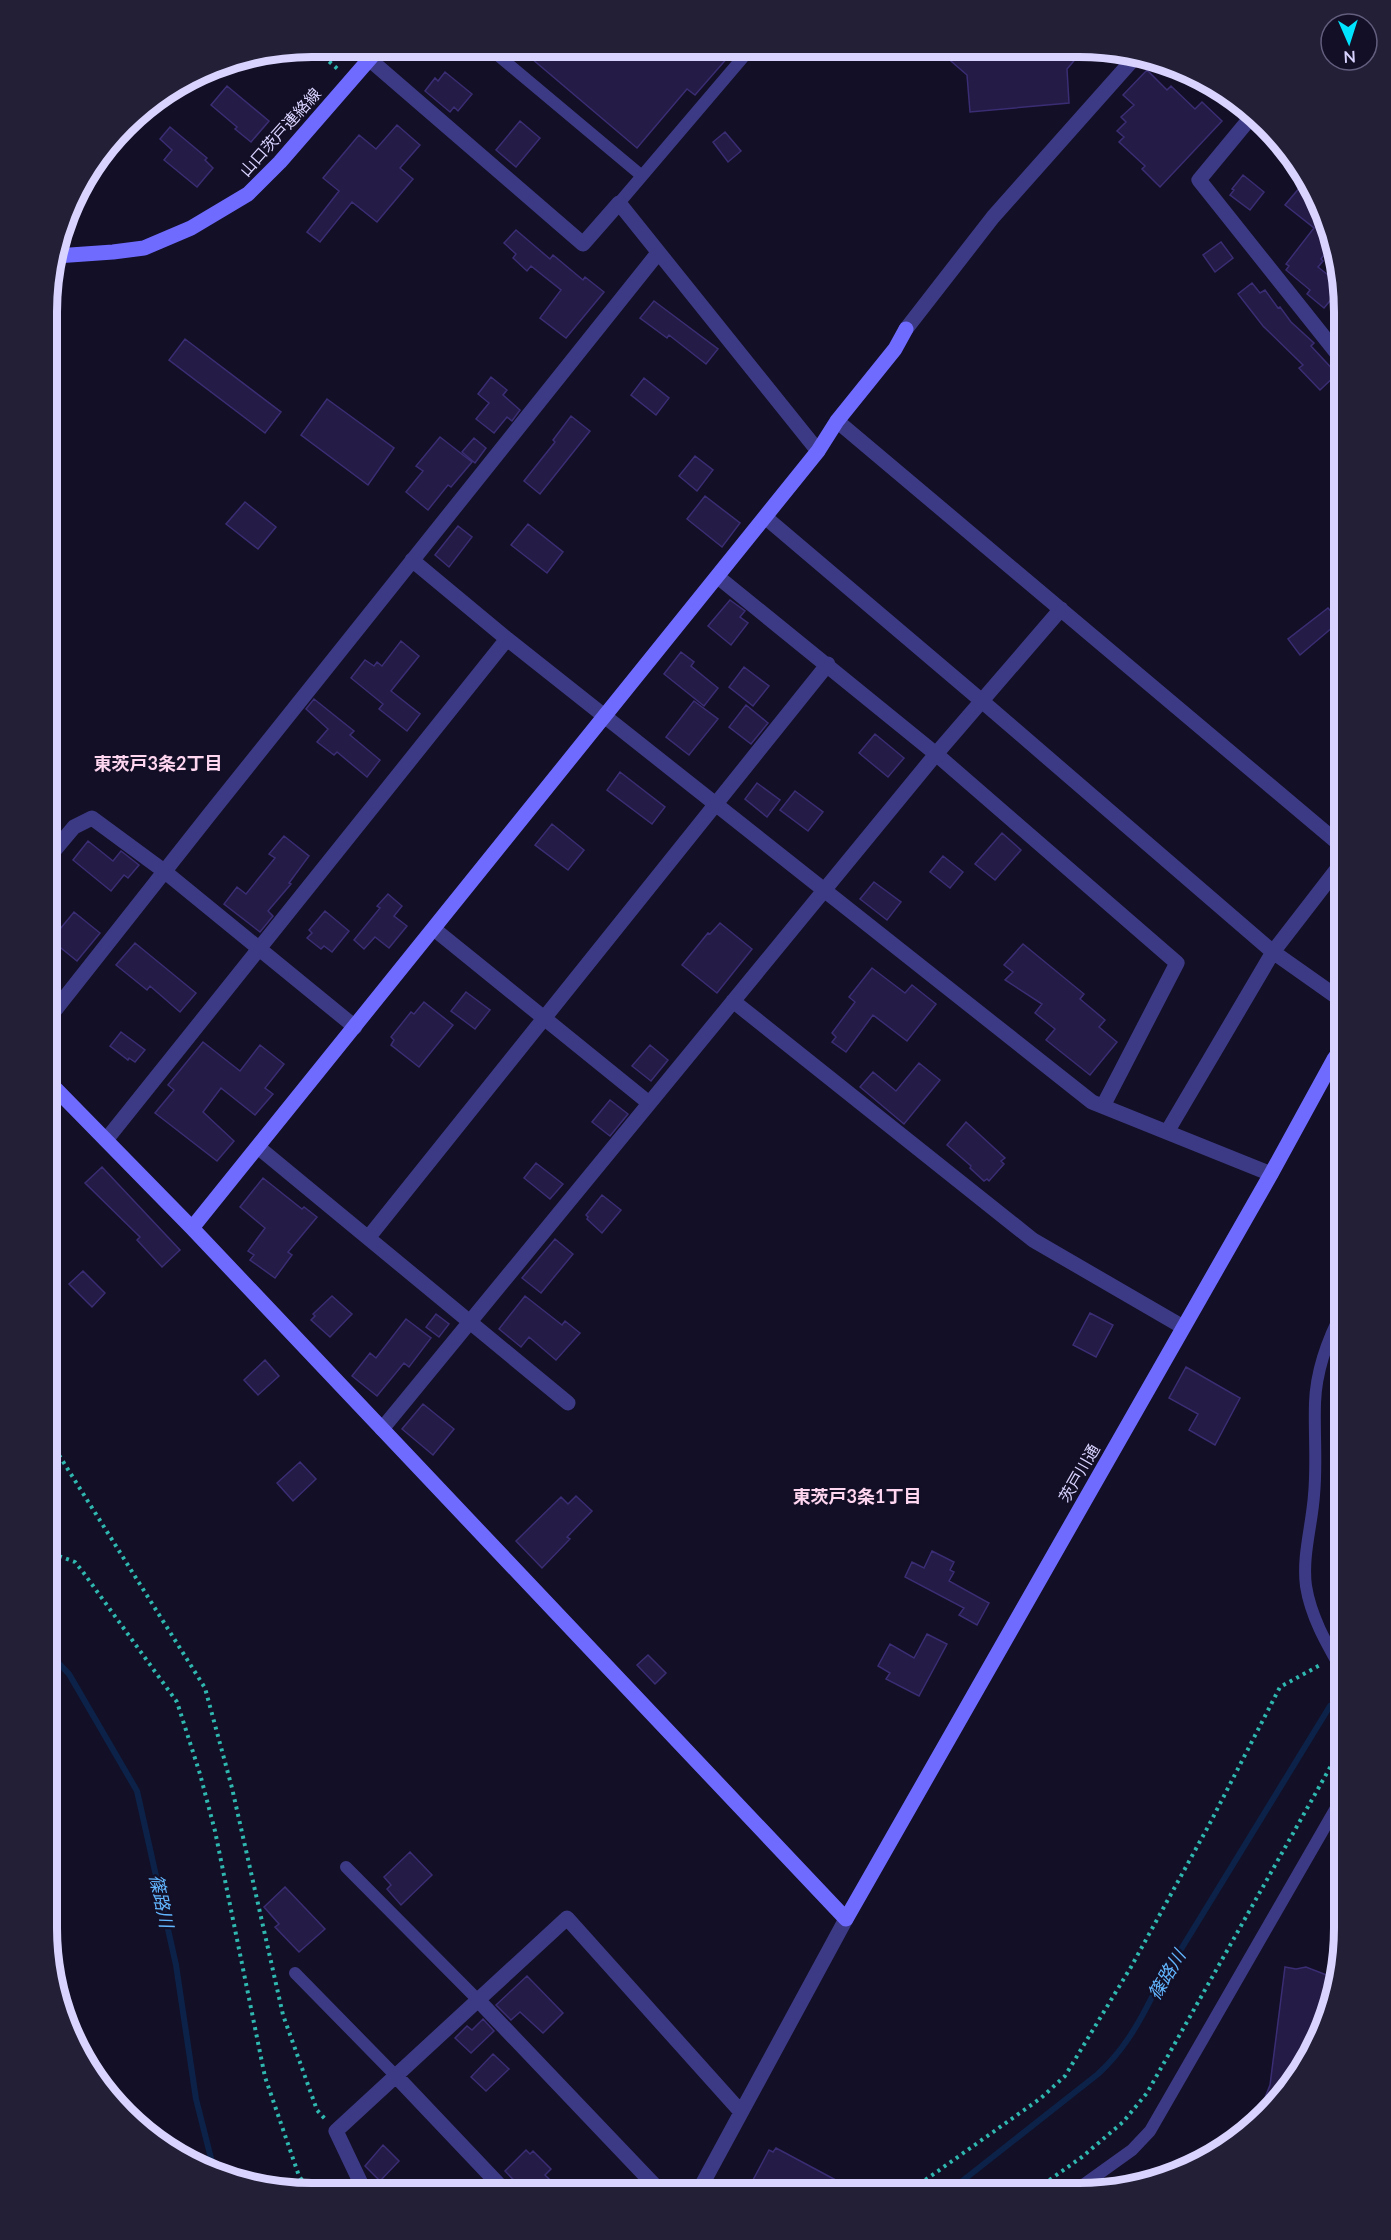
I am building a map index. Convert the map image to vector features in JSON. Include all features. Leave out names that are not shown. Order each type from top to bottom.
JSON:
[{"type":"street","name":"山口茨戸連絡線","points":[[64,255],[144,248],[201,223],[248,194],[280,162],[369,59]]},
{"type":"street","points":[[369,59],[584,244],[619,203],[818,451]]},
{"type":"street","points":[[192,1228],[818,451],[837,421],[895,349],[906,328],[993,217],[1130,63]]},
{"type":"street","points":[[1248,121],[1199,180],[1334,350]]},
{"type":"street","points":[[57,1008],[658,253]]},
{"type":"street","points":[[837,421],[1334,840]]},
{"type":"street","points":[[765,517],[1273,952],[1334,995]]},
{"type":"street","points":[[412,560],[507,639],[1092,1102],[1271,1174]]},
{"type":"street","points":[[718,577],[936,754],[1177,963],[1103,1106]]},
{"type":"street","points":[[382,1429],[936,754],[1061,609]]},
{"type":"street","points":[[106,1140],[507,639]]},
{"type":"street","points":[[368,1238],[828,664]]},
{"type":"street","points":[[57,847],[74,827],[92,818],[164,871],[355,1027]]},
{"type":"street","points":[[1167,1132],[1273,952],[1334,873]]},
{"type":"street","points":[[434,928],[649,1103]]},
{"type":"street","points":[[733,1001],[1033,1240],[1183,1327]]},
{"type":"street","name":"茨戸川通","points":[[846,1919],[1271,1174],[1334,1059]]},
{"type":"street","points":[[57,1090],[192,1228],[846,1919],[703,2183]]},
{"type":"street","points":[[258,1147],[568,1403]]},
{"type":"street","points":[[361,2183],[336,2131],[567,1918],[741,2112]]},
{"type":"street","points":[[477,2000],[652,2183]]},
{"type":"street","points":[[395,2075],[497,2183]]},
{"type":"lane","points":[[500,57],[642,176]]},
{"type":"lane","points":[[619,203],[743,57]]},
{"type":"lane","points":[[1334,1330],[1320,1370],[1315,1401],[1314,1495],[1306,1558],[1306,1585],[1314,1617],[1334,1655]]},
{"type":"lane","points":[[1087,2183],[1132,2150],[1150,2131],[1334,1811]]},
{"type":"lane","points":[[346,1867],[477,2000]]},
{"type":"lane","points":[[295,1973],[395,2075]]},
{"type":"path","points":[[324,57],[351,80]]},
{"type":"path","points":[[57,1452],[205,1688],[232,1788],[283,2015],[317,2110],[336,2131]]},
{"type":"path","points":[[59,1556],[75,1562],[177,1702],[215,1831],[265,2077],[299,2176],[304,2182]]},
{"type":"path","points":[[921,2183],[1041,2098],[1065,2076],[1131,1967],[1204,1835],[1280,1687],[1334,1658]]},
{"type":"path","points":[[1045,2183],[1082,2157],[1123,2122],[1147,2093],[1334,1760]]},
{"type":"path","points":[[62,1976],[66,1995]]},
{"type":"building","points":[[530,57],[728,57],[695,95],[687,89],[637,148]]},
{"type":"building","points":[[946,57],[1077,57],[1067,69],[1069,103],[970,112],[967,75]]},
{"type":"building","points":[[1147,70],[1167,90],[1171,86],[1195,109],[1202,102],[1222,121],[1160,187],[1142,169],[1145,166],[1119,142],[1124,137],[1117,131],[1126,122],[1121,117],[1134,105],[1123,95]]},
{"type":"building","points":[[445,72],[472,94],[458,111],[454,107],[450,112],[425,91],[435,78],[438,81]]},
{"type":"building","points":[[227,86],[269,121],[251,142],[211,105]]},
{"type":"building","points":[[520,121],[540,138],[516,167],[496,150]]},
{"type":"building","points":[[397,125],[420,145],[400,168],[413,179],[377,222],[352,202],[320,242],[307,232],[339,191],[323,178],[359,135],[376,149]]},
{"type":"building","points":[[170,127],[207,158],[205,160],[213,168],[197,187],[164,160],[172,150],[160,139]]},
{"type":"building","points":[[725,132],[741,151],[728,162],[713,142]]},
{"type":"building","points":[[1243,175],[1264,192],[1250,210],[1230,195]]},
{"type":"building","points":[[1301,186],[1315,215],[1326,252],[1318,267],[1332,279],[1333,297],[1324,308],[1307,294],[1310,290],[1286,270],[1289,266],[1286,264],[1314,228],[1285,205]]},
{"type":"building","points":[[516,230],[550,259],[553,255],[583,280],[585,277],[604,292],[566,338],[540,318],[561,290],[531,266],[527,271],[513,258],[516,254],[504,243]]},
{"type":"building","points":[[1221,242],[1233,258],[1215,272],[1203,255]]},
{"type":"building","points":[[1252,283],[1260,293],[1265,290],[1278,308],[1280,307],[1291,322],[1314,343],[1311,346],[1334,371],[1334,377],[1320,390],[1299,368],[1303,365],[1263,326],[1238,294]]},
{"type":"building","points":[[654,301],[718,349],[706,364],[669,335],[667,338],[640,318]]},
{"type":"building","points":[[185,339],[281,412],[265,433],[169,360]]},
{"type":"building","points":[[491,377],[507,390],[503,395],[520,410],[512,421],[507,417],[494,433],[476,419],[489,403],[478,394]]},
{"type":"building","points":[[644,378],[669,398],[656,415],[631,395]]},
{"type":"building","points":[[327,399],[394,448],[368,485],[301,435]]},
{"type":"building","points":[[571,416],[590,431],[540,494],[524,481],[555,442],[553,440]]},
{"type":"building","points":[[440,437],[472,462],[451,487],[448,485],[428,510],[406,492],[423,471],[416,466]]},
{"type":"building","points":[[474,438],[486,448],[475,463],[462,452]]},
{"type":"building","points":[[695,456],[713,470],[697,491],[679,476]]},
{"type":"building","points":[[705,496],[740,523],[722,547],[687,519]]},
{"type":"building","points":[[245,502],[276,527],[258,549],[226,524]]},
{"type":"building","points":[[528,524],[563,552],[547,573],[511,545]]},
{"type":"building","points":[[458,526],[472,537],[449,567],[435,555]]},
{"type":"building","points":[[730,600],[745,611],[740,617],[748,623],[731,645],[708,626]]},
{"type":"building","points":[[1328,608],[1334,614],[1334,626],[1300,655],[1288,639]]},
{"type":"building","points":[[401,641],[419,656],[391,691],[420,714],[407,731],[379,709],[383,704],[351,678],[365,660],[374,666],[377,662],[382,666]]},
{"type":"building","points":[[681,652],[694,662],[691,666],[718,688],[704,706],[664,674]]},
{"type":"building","points":[[744,667],[769,686],[753,706],[729,687]]},
{"type":"building","points":[[314,699],[354,731],[350,735],[380,760],[367,777],[337,752],[334,755],[317,742],[328,729],[306,709]]},
{"type":"building","points":[[694,701],[718,719],[689,755],[666,737]]},
{"type":"building","points":[[746,705],[768,723],[751,744],[729,727]]},
{"type":"building","points":[[875,734],[904,758],[888,777],[859,753]]},
{"type":"building","points":[[620,772],[665,807],[652,824],[607,790]]},
{"type":"building","points":[[757,783],[780,800],[767,817],[745,799]]},
{"type":"building","points":[[795,791],[823,812],[808,831],[780,810]]},
{"type":"building","points":[[552,824],[584,850],[568,870],[535,845]]},
{"type":"building","points":[[1002,833],[1021,850],[995,880],[975,864]]},
{"type":"building","points":[[284,836],[309,856],[289,883],[291,884],[268,911],[273,916],[260,932],[224,904],[237,887],[246,894],[275,858],[269,854]]},
{"type":"building","points":[[88,841],[113,861],[121,851],[139,865],[128,878],[124,875],[111,891],[73,860]]},
{"type":"building","points":[[943,856],[963,872],[950,888],[930,872]]},
{"type":"building","points":[[874,882],[901,902],[887,920],[860,899]]},
{"type":"building","points":[[388,894],[402,906],[394,916],[407,926],[389,948],[375,937],[364,949],[354,940],[380,908],[377,906]]},
{"type":"building","points":[[325,911],[349,931],[332,952],[324,946],[321,949],[307,938],[312,933],[309,930]]},
{"type":"building","points":[[74,912],[100,933],[77,961],[57,945],[57,933]]},
{"type":"building","points":[[720,923],[752,949],[717,993],[682,965],[708,933],[710,934]]},
{"type":"building","points":[[135,943],[196,993],[180,1012],[150,986],[147,990],[116,965]]},
{"type":"building","points":[[1023,944],[1084,994],[1080,999],[1105,1020],[1099,1027],[1117,1042],[1090,1075],[1046,1040],[1055,1029],[1035,1013],[1042,1004],[1005,980],[1013,972],[1004,965]]},
{"type":"building","points":[[872,968],[905,993],[912,985],[936,1004],[907,1041],[873,1015],[846,1052],[832,1042],[836,1037],[832,1033],[855,1002],[849,997]]},
{"type":"building","points":[[466,992],[490,1010],[475,1029],[451,1011]]},
{"type":"building","points":[[424,1002],[453,1025],[419,1067],[391,1045],[394,1040],[391,1037],[411,1012],[414,1014]]},
{"type":"building","points":[[121,1032],[145,1050],[135,1062],[129,1058],[128,1060],[110,1046]]},
{"type":"building","points":[[203,1042],[240,1071],[260,1045],[284,1064],[265,1088],[273,1094],[255,1115],[221,1088],[203,1112],[234,1141],[217,1161],[155,1113],[174,1090],[168,1085]]},
{"type":"building","points":[[650,1045],[668,1060],[651,1081],[632,1066]]},
{"type":"building","points":[[919,1063],[940,1080],[904,1124],[860,1087],[873,1072],[896,1091]]},
{"type":"building","points":[[610,1100],[628,1114],[610,1136],[592,1122]]},
{"type":"building","points":[[966,1122],[1005,1158],[1001,1161],[1004,1164],[989,1181],[987,1179],[984,1181],[947,1145]]},
{"type":"building","points":[[536,1163],[563,1184],[550,1199],[524,1178]]},
{"type":"building","points":[[102,1167],[180,1250],[162,1267],[137,1240],[140,1237],[85,1183]]},
{"type":"building","points":[[263,1178],[302,1209],[304,1207],[317,1217],[288,1252],[292,1255],[275,1278],[250,1260],[254,1255],[248,1251],[265,1228],[240,1207]]},
{"type":"building","points":[[602,1195],[621,1210],[602,1233],[587,1219],[586,1215]]},
{"type":"building","points":[[555,1239],[573,1254],[541,1293],[522,1278]]},
{"type":"building","points":[[83,1271],[105,1293],[92,1307],[69,1284]]},
{"type":"building","points":[[332,1296],[352,1314],[330,1337],[311,1320],[315,1316],[313,1314]]},
{"type":"building","points":[[525,1296],[562,1325],[565,1321],[580,1333],[556,1360],[529,1337],[521,1347],[499,1329]]},
{"type":"building","points":[[1090,1313],[1113,1325],[1096,1357],[1073,1345]]},
{"type":"building","points":[[436,1314],[449,1324],[439,1337],[426,1327]]},
{"type":"building","points":[[406,1319],[431,1338],[409,1367],[404,1363],[377,1396],[352,1376],[370,1353],[376,1358]]},
{"type":"building","points":[[265,1360],[279,1376],[258,1395],[244,1380]]},
{"type":"building","points":[[1186,1367],[1240,1398],[1215,1445],[1189,1430],[1198,1414],[1169,1398]]},
{"type":"building","points":[[423,1404],[454,1429],[433,1455],[402,1429]]},
{"type":"building","points":[[300,1462],[316,1479],[293,1501],[277,1483]]},
{"type":"building","points":[[576,1496],[592,1511],[567,1537],[570,1539],[542,1568],[516,1541],[561,1497],[568,1504]]},
{"type":"building","points":[[932,1551],[954,1562],[950,1570],[954,1572],[949,1581],[989,1603],[977,1625],[959,1615],[964,1608],[905,1577],[912,1562],[924,1568]]},
{"type":"building","points":[[927,1634],[947,1644],[919,1696],[886,1679],[890,1673],[878,1666],[890,1644],[914,1658]]},
{"type":"building","points":[[648,1655],[666,1673],[655,1684],[637,1665]]},
{"type":"building","points":[[410,1852],[432,1875],[401,1905],[387,1889],[391,1885],[384,1877]]},
{"type":"building","points":[[285,1887],[325,1929],[299,1952],[275,1927],[279,1924],[264,1907]]},
{"type":"building","points":[[1285,1967],[1296,1969],[1306,1967],[1329,1976],[1320,2010],[1308,2041],[1281,2083],[1262,2105],[1270,2085]]},
{"type":"building","points":[[527,1976],[563,2013],[543,2033],[520,2012],[511,2020],[496,2005]]},
{"type":"building","points":[[483,2019],[494,2031],[471,2053],[455,2038],[467,2026],[472,2030]]},
{"type":"building","points":[[493,2054],[509,2069],[486,2091],[471,2077]]},
{"type":"building","points":[[383,2145],[399,2161],[380,2181],[365,2166]]},
{"type":"building","points":[[776,2148],[841,2183],[759,2183],[753,2180],[769,2150],[773,2152]]},
{"type":"building","points":[[526,2150],[530,2154],[533,2151],[551,2169],[545,2175],[553,2183],[516,2183],[505,2171]]},
{"type":"waterway","name":"篠路川","points":[[57,1661],[69,1674],[137,1791],[176,1965],[196,2099],[212,2163]]},
{"type":"waterway","name":"篠路川","points":[[960,2183],[1098,2074],[1122,2047],[1330,1706]]},
{"type":"district","name":"東茨戸3条2丁目","points":[[158,764]]},
{"type":"district","name":"東茨戸3条1丁目","points":[[857,1497]]}]
